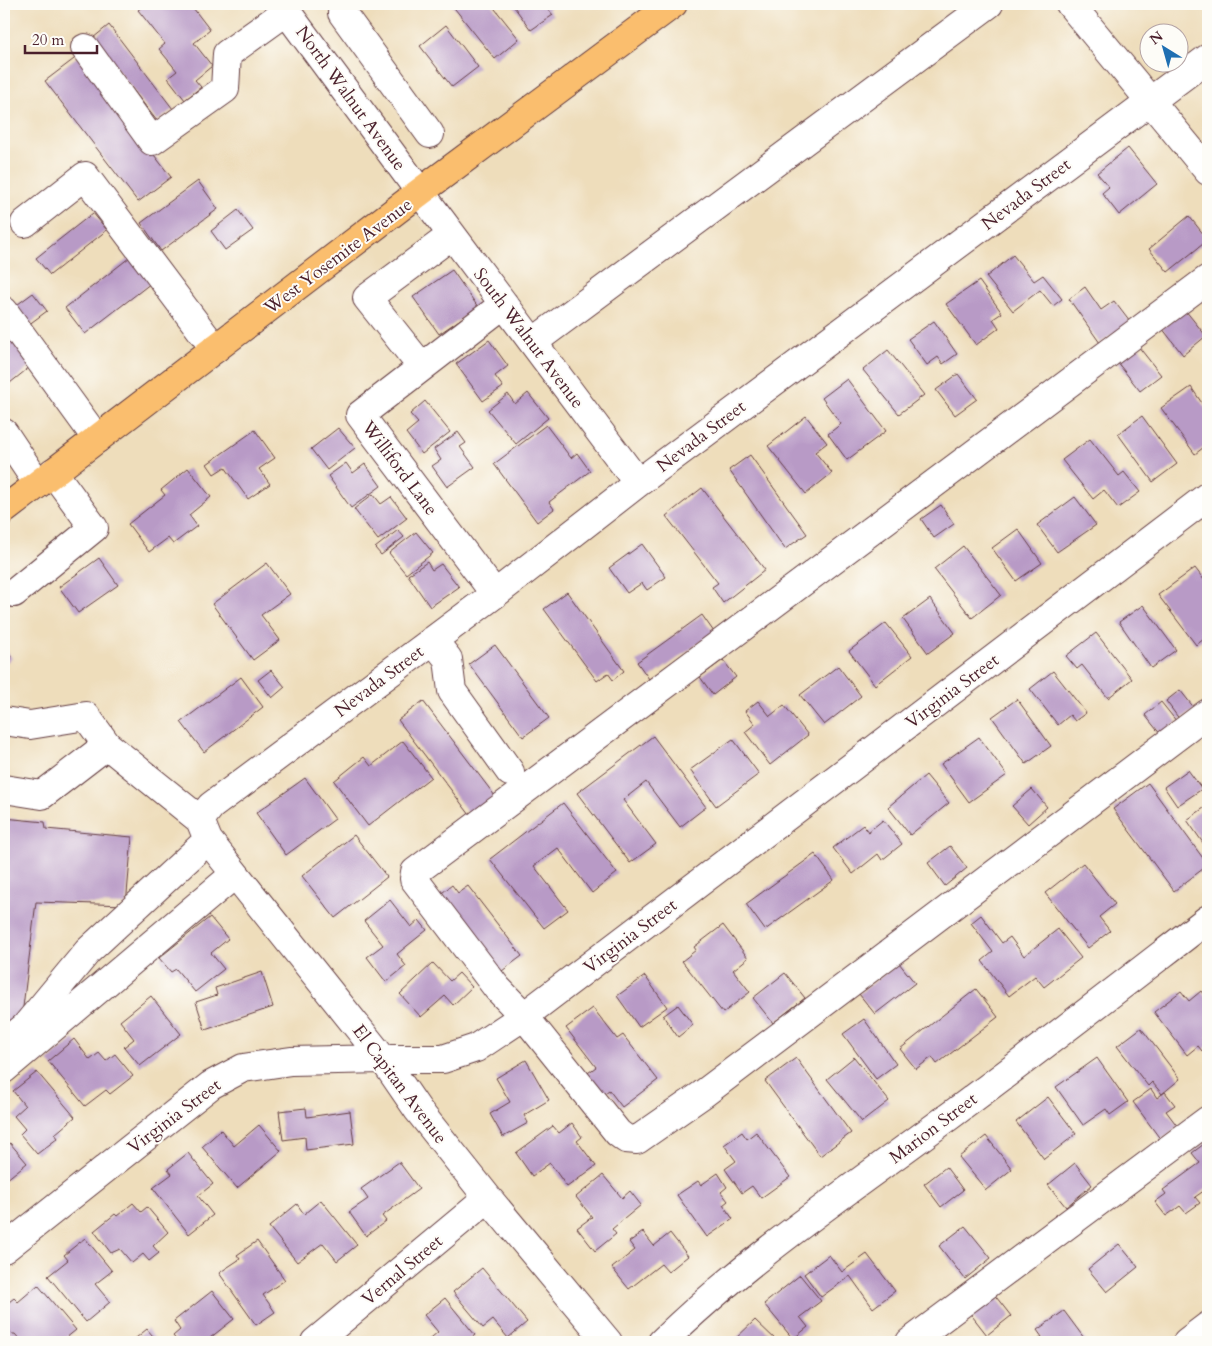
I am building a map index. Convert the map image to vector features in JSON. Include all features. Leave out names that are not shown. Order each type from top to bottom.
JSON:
[{"type":"main road","name":"West Yosemite Avenue","points":[[4,510],[420,192],[674,4]]},
{"type":"street","points":[[533,342],[989,4]]},
{"type":"street","points":[[1070,4],[1208,171]]},
{"type":"street","name":"North Walnut Avenue","points":[[284,8],[420,192]]},
{"type":"street","points":[[85,48],[152,141],[225,89],[227,54],[284,8]]},
{"type":"street","points":[[308,40],[348,9],[430,134]]},
{"type":"street","name":"Nevada Street","points":[[4,1044],[25,1027],[88,951],[204,830],[211,806],[495,594],[638,483],[1208,58]]},
{"type":"street","points":[[25,223],[85,176],[215,349]]},
{"type":"street","name":"South Walnut Avenue","points":[[420,192],[638,483]]},
{"type":"street","points":[[422,367],[367,298],[452,235]]},
{"type":"street","points":[[1208,279],[415,872],[414,880],[497,988],[524,1016],[618,1133],[626,1139],[637,1140],[711,1088],[1208,713]]},
{"type":"street","name":"Williford Lane","points":[[495,594],[360,415],[504,304]]},
{"type":"street","points":[[4,311],[97,439]]},
{"type":"street","points":[[4,433],[94,528],[14,593]]},
{"type":"street","name":"Virginia Street","points":[[4,1249],[211,1085],[243,1068],[292,1061],[383,1058],[442,1059],[476,1048],[524,1016],[1208,496]]},
{"type":"street","points":[[433,640],[448,659],[452,690],[510,772]]},
{"type":"street","name":"El Capitan Avenue","points":[[4,721],[30,725],[86,716],[107,745],[204,830],[235,874],[383,1058],[418,1110],[488,1198],[608,1342]]},
{"type":"street","points":[[4,789],[42,795],[107,745]]},
{"type":"street","points":[[4,1069],[235,874]]},
{"type":"street","name":"Marion Street","points":[[662,1342],[693,1312],[796,1228],[948,1117],[1208,919]]},
{"type":"street","points":[[910,1342],[1208,1120]]},
{"type":"street","name":"Vernal Street","points":[[315,1342],[488,1198]]},
{"type":"street","points":[[1187,1342],[1208,1326]]},
{"type":"building","points":[[146,4],[179,4],[181,6],[190,4],[210,30],[194,43],[212,66],[195,80],[201,87],[185,100],[168,78],[177,71],[159,49],[165,44],[138,10]]},
{"type":"building","points":[[451,4],[491,4],[519,39],[495,59]]},
{"type":"building","points":[[512,4],[555,4],[548,9],[553,15],[531,30]]},
{"type":"building","points":[[109,25],[173,109],[157,121],[93,38]]},
{"type":"building","points":[[446,25],[478,67],[452,87],[420,46]]},
{"type":"building","points":[[78,56],[171,177],[138,202],[45,81]]},
{"type":"building","points":[[1128,148],[1157,184],[1119,215],[1102,193],[1109,187],[1097,173]]},
{"type":"building","points":[[198,181],[218,209],[161,251],[141,223]]},
{"type":"building","points":[[238,210],[253,230],[225,250],[211,231]]},
{"type":"building","points":[[93,213],[107,230],[50,275],[36,258]]},
{"type":"building","points":[[1189,216],[1208,240],[1168,272],[1149,249]]},
{"type":"building","points":[[134,254],[155,280],[85,334],[65,308]]},
{"type":"building","points":[[1013,255],[1034,281],[1043,275],[1062,299],[1053,306],[1040,290],[1013,311],[986,277]]},
{"type":"building","points":[[452,270],[478,307],[439,334],[413,297]]},
{"type":"building","points":[[979,281],[1002,313],[993,319],[999,328],[976,345],[946,304]]},
{"type":"building","points":[[1085,287],[1101,310],[1114,301],[1130,322],[1100,343],[1069,299]]},
{"type":"building","points":[[33,293],[47,311],[28,325],[14,307]]},
{"type":"building","points":[[1185,310],[1206,336],[1183,355],[1162,328]]},
{"type":"building","points":[[934,321],[957,354],[943,364],[938,357],[927,365],[908,339]]},
{"type":"building","points":[[16,336],[36,362],[5,387],[4,339],[7,343]]},
{"type":"building","points":[[489,340],[508,366],[495,376],[503,387],[483,401],[456,364]]},
{"type":"building","points":[[1138,346],[1161,375],[1140,391],[1117,362]]},
{"type":"building","points":[[888,350],[924,395],[899,414],[863,370]]},
{"type":"building","points":[[958,374],[977,399],[955,415],[936,390]]},
{"type":"building","points":[[847,379],[886,431],[847,460],[828,434],[841,424],[822,398]]},
{"type":"building","points":[[1191,387],[1208,412],[1208,444],[1195,454],[1161,408]]},
{"type":"building","points":[[528,393],[548,418],[516,444],[488,410],[508,394],[515,404]]},
{"type":"building","points":[[425,401],[450,432],[422,454],[406,433],[418,423],[410,414]]},
{"type":"building","points":[[806,416],[827,443],[815,452],[832,473],[806,494],[768,446]]},
{"type":"building","points":[[1142,416],[1177,464],[1153,482],[1118,434]]},
{"type":"building","points":[[546,425],[571,458],[577,453],[590,471],[549,502],[554,509],[537,522],[494,464]]},
{"type":"building","points":[[338,428],[355,448],[327,470],[311,449]]},
{"type":"building","points":[[255,430],[275,458],[259,469],[270,484],[248,499],[225,467],[214,474],[207,464]]},
{"type":"building","points":[[458,432],[466,443],[460,447],[475,467],[447,487],[432,466],[441,460],[434,449]]},
{"type":"building","points":[[1090,439],[1119,476],[1124,472],[1140,492],[1118,508],[1104,490],[1093,499],[1062,460]]},
{"type":"building","points":[[750,455],[807,534],[785,549],[729,470]]},
{"type":"building","points":[[346,463],[353,473],[365,464],[381,486],[351,508],[328,476]]},
{"type":"building","points":[[188,468],[211,497],[189,515],[197,526],[173,544],[168,538],[149,552],[128,524],[165,495],[161,490]]},
{"type":"building","points":[[702,488],[765,570],[723,603],[712,587],[718,583],[666,516]]},
{"type":"building","points":[[373,494],[381,504],[391,497],[407,518],[378,540],[354,509]]},
{"type":"building","points":[[1075,497],[1096,525],[1057,552],[1037,525]]},
{"type":"building","points":[[941,505],[954,524],[934,538],[921,519]]},
{"type":"building","points":[[1018,529],[1042,563],[1016,581],[992,548]]},
{"type":"building","points":[[398,530],[404,537],[381,555],[375,548]]},
{"type":"building","points":[[416,532],[433,553],[406,574],[389,553]]},
{"type":"building","points":[[642,544],[666,577],[647,590],[642,583],[627,593],[609,568]]},
{"type":"building","points":[[963,546],[1001,595],[972,618],[934,569]]},
{"type":"building","points":[[99,558],[118,585],[78,613],[59,587]]},
{"type":"building","points":[[427,562],[432,570],[441,564],[459,587],[430,607],[408,575]]},
{"type":"building","points":[[267,563],[290,594],[261,615],[280,640],[253,660],[212,604]]},
{"type":"building","points":[[1195,568],[1208,585],[1208,636],[1196,645],[1158,595]]},
{"type":"building","points":[[567,592],[624,671],[613,680],[608,673],[597,681],[544,609]]},
{"type":"building","points":[[930,599],[955,633],[928,653],[903,619]]},
{"type":"building","points":[[1143,605],[1176,650],[1151,668],[1119,622]]},
{"type":"building","points":[[702,615],[714,632],[649,679],[637,662]]},
{"type":"building","points":[[886,623],[912,656],[875,685],[849,651]]},
{"type":"building","points":[[1096,633],[1132,679],[1108,698],[1082,665],[1077,669],[1066,656]]},
{"type":"building","points":[[495,645],[549,718],[523,737],[469,664]]},
{"type":"building","points":[[4,648],[12,658],[4,664]]},
{"type":"building","points":[[723,660],[736,677],[713,695],[700,677]]},
{"type":"building","points":[[838,666],[861,696],[824,725],[800,695]]},
{"type":"building","points":[[271,670],[285,687],[272,698],[258,680]]},
{"type":"building","points":[[1053,671],[1086,713],[1075,721],[1070,715],[1058,725],[1030,689]]},
{"type":"building","points":[[241,677],[263,707],[204,752],[181,722]]},
{"type":"building","points":[[1180,690],[1195,709],[1180,720],[1166,701]]},
{"type":"building","points":[[1017,699],[1051,746],[1026,764],[992,717]]},
{"type":"building","points":[[423,701],[495,796],[470,815],[398,720]]},
{"type":"building","points":[[758,701],[770,716],[784,705],[808,735],[770,765],[745,732],[755,724],[745,711]]},
{"type":"building","points":[[1161,702],[1177,722],[1161,735],[1145,715]]},
{"type":"building","points":[[653,736],[706,807],[680,827],[646,782],[623,800],[656,844],[630,863],[577,793]]},
{"type":"building","points":[[979,737],[1007,775],[969,802],[941,764]]},
{"type":"building","points":[[733,739],[759,774],[716,806],[690,770]]},
{"type":"building","points":[[403,741],[431,777],[368,826],[334,781],[364,757],[371,766]]},
{"type":"building","points":[[1188,770],[1202,789],[1177,806],[1164,787]]},
{"type":"building","points":[[926,775],[949,803],[910,835],[888,807]]},
{"type":"building","points":[[305,778],[335,819],[286,855],[256,813]]},
{"type":"building","points":[[1148,783],[1208,865],[1174,891],[1113,809]]},
{"type":"building","points":[[1032,789],[1047,807],[1028,824],[1012,806]]},
{"type":"building","points":[[563,803],[617,873],[592,893],[558,848],[534,866],[568,910],[544,928],[490,859]]},
{"type":"building","points":[[1208,805],[1208,850],[1187,820]]},
{"type":"building","points":[[4,818],[45,822],[46,829],[132,837],[126,905],[36,902],[21,1023],[4,1022]]},
{"type":"building","points":[[883,820],[902,844],[882,860],[878,854],[853,874],[833,848],[863,825],[868,832]]},
{"type":"building","points":[[354,835],[387,877],[335,918],[302,876]]},
{"type":"building","points":[[950,846],[967,868],[945,886],[928,863]]},
{"type":"building","points":[[815,854],[834,880],[765,930],[746,904]]},
{"type":"building","points":[[1083,863],[1115,904],[1099,917],[1110,931],[1088,948],[1045,893]]},
{"type":"building","points":[[452,885],[458,893],[468,886],[522,956],[498,974],[438,896]]},
{"type":"building","points":[[390,900],[411,927],[419,920],[427,930],[397,954],[406,966],[386,982],[367,957],[383,945],[364,921]]},
{"type":"building","points":[[981,915],[1002,943],[1010,937],[1024,956],[1058,929],[1081,958],[1044,987],[1035,976],[1009,996],[982,961],[993,952],[971,923]]},
{"type":"building","points":[[210,917],[228,939],[211,953],[224,969],[195,992],[176,969],[171,972],[159,958]]},
{"type":"building","points":[[723,925],[748,958],[733,970],[750,992],[723,1013],[682,961],[696,950],[694,947]]},
{"type":"building","points":[[433,963],[450,981],[459,973],[472,987],[453,1005],[445,996],[421,1017],[400,994]]},
{"type":"building","points":[[899,963],[915,983],[875,1014],[859,994]]},
{"type":"building","points":[[262,972],[273,1007],[205,1030],[196,1002],[217,995],[215,988]]},
{"type":"building","points":[[785,973],[805,998],[773,1023],[753,998]]},
{"type":"building","points":[[645,976],[667,1007],[639,1027],[617,996]]},
{"type":"building","points":[[976,989],[998,1017],[937,1064],[932,1057],[916,1069],[900,1049]]},
{"type":"building","points":[[1181,991],[1189,1001],[1201,991],[1208,1000],[1208,1046],[1202,1051],[1198,1046],[1187,1055],[1154,1012]]},
{"type":"building","points":[[151,996],[181,1034],[140,1066],[124,1047],[134,1039],[120,1021]]},
{"type":"building","points":[[678,1005],[693,1025],[678,1037],[663,1016]]},
{"type":"building","points":[[593,1008],[617,1039],[623,1035],[658,1080],[622,1107],[609,1090],[597,1099],[581,1078],[596,1067],[566,1028]]},
{"type":"building","points":[[864,1019],[896,1064],[876,1079],[843,1034]]},
{"type":"building","points":[[1141,1028],[1180,1079],[1162,1094],[1152,1082],[1148,1086],[1117,1046]]},
{"type":"building","points":[[74,1039],[90,1060],[99,1053],[106,1061],[115,1054],[133,1076],[110,1094],[106,1090],[85,1106],[48,1061]]},
{"type":"building","points":[[854,1057],[889,1101],[862,1122],[827,1079]]},
{"type":"building","points":[[796,1058],[851,1133],[820,1156],[765,1081]]},
{"type":"building","points":[[1097,1058],[1128,1102],[1110,1115],[1106,1109],[1083,1125],[1056,1087]]},
{"type":"building","points":[[526,1060],[549,1100],[524,1115],[528,1123],[503,1137],[490,1114],[510,1102],[496,1078]]},
{"type":"building","points":[[37,1072],[75,1117],[55,1134],[58,1138],[37,1154],[20,1134],[25,1129],[14,1116],[25,1106],[13,1091]]},
{"type":"building","points":[[1151,1089],[1157,1098],[1165,1092],[1175,1105],[1166,1111],[1178,1127],[1161,1140],[1133,1102]]},
{"type":"building","points":[[1048,1097],[1076,1134],[1044,1159],[1016,1122]]},
{"type":"building","points":[[306,1108],[307,1117],[350,1111],[354,1144],[306,1150],[305,1137],[283,1140],[279,1111]]},
{"type":"building","points":[[572,1123],[582,1137],[577,1141],[596,1166],[567,1187],[550,1163],[532,1176],[516,1153],[553,1126],[559,1133]]},
{"type":"building","points":[[259,1125],[281,1151],[237,1188],[202,1147],[221,1130],[234,1146]]},
{"type":"building","points":[[742,1132],[747,1139],[756,1132],[790,1177],[761,1198],[752,1186],[742,1193],[725,1169],[736,1161],[724,1145]]},
{"type":"building","points":[[986,1136],[1012,1169],[986,1190],[959,1157]]},
{"type":"building","points":[[1208,1141],[1208,1188],[1195,1197],[1200,1203],[1186,1213],[1180,1206],[1166,1216],[1155,1202],[1166,1194],[1163,1190],[1200,1163],[1192,1153]]},
{"type":"building","points":[[10,1143],[27,1163],[6,1180],[4,1177],[4,1147]]},
{"type":"building","points":[[188,1153],[213,1184],[198,1196],[213,1215],[189,1234],[153,1188],[172,1174],[168,1169]]},
{"type":"building","points":[[399,1162],[419,1189],[382,1216],[386,1221],[366,1236],[349,1212],[368,1199],[361,1189]]},
{"type":"building","points":[[1075,1163],[1092,1185],[1066,1207],[1048,1185]]},
{"type":"building","points":[[946,1167],[963,1190],[941,1207],[924,1184]]},
{"type":"building","points":[[718,1173],[727,1187],[721,1192],[728,1201],[723,1205],[733,1219],[707,1237],[677,1195],[698,1181],[701,1185]]},
{"type":"building","points":[[603,1175],[622,1198],[630,1191],[641,1205],[612,1229],[616,1234],[595,1251],[577,1228],[592,1217],[576,1197]]},
{"type":"building","points":[[321,1200],[357,1245],[337,1261],[323,1243],[297,1262],[269,1227],[297,1204],[304,1214]]},
{"type":"building","points":[[133,1203],[141,1212],[147,1207],[168,1232],[153,1246],[159,1253],[149,1261],[143,1254],[132,1263],[120,1249],[111,1253],[94,1231],[115,1214],[117,1216]]},
{"type":"building","points":[[965,1226],[991,1258],[965,1279],[939,1246]]},
{"type":"building","points":[[643,1232],[654,1246],[670,1233],[688,1256],[668,1272],[661,1264],[629,1289],[612,1268],[635,1250],[629,1242]]},
{"type":"building","points":[[85,1238],[112,1271],[95,1284],[110,1302],[86,1322],[48,1276],[68,1260],[64,1255]]},
{"type":"building","points":[[257,1241],[285,1280],[263,1295],[275,1312],[256,1325],[219,1273],[240,1259],[237,1255]]},
{"type":"building","points":[[1119,1244],[1138,1267],[1107,1292],[1088,1269]]},
{"type":"building","points":[[867,1254],[895,1291],[873,1308],[850,1276],[821,1297],[804,1274],[829,1255],[842,1272]]},
{"type":"building","points":[[482,1268],[527,1322],[508,1338],[493,1320],[483,1328],[453,1292]]},
{"type":"building","points":[[800,1275],[821,1301],[800,1317],[808,1327],[793,1339],[764,1304]]},
{"type":"building","points":[[38,1285],[76,1330],[61,1342],[22,1342],[4,1325],[4,1306],[14,1298],[18,1302]]},
{"type":"building","points":[[212,1291],[234,1319],[210,1338],[213,1342],[178,1342],[173,1336],[180,1330],[174,1321]]},
{"type":"building","points":[[993,1293],[1011,1316],[987,1335],[969,1312]]},
{"type":"building","points":[[445,1298],[475,1335],[470,1339],[472,1342],[426,1342],[438,1332],[424,1315]]},
{"type":"building","points":[[1064,1311],[1087,1342],[1035,1342],[1042,1337],[1037,1330]]},
{"type":"building","points":[[755,1320],[778,1342],[732,1342]]},
{"type":"building","points":[[147,1329],[158,1342],[131,1342]]}]
